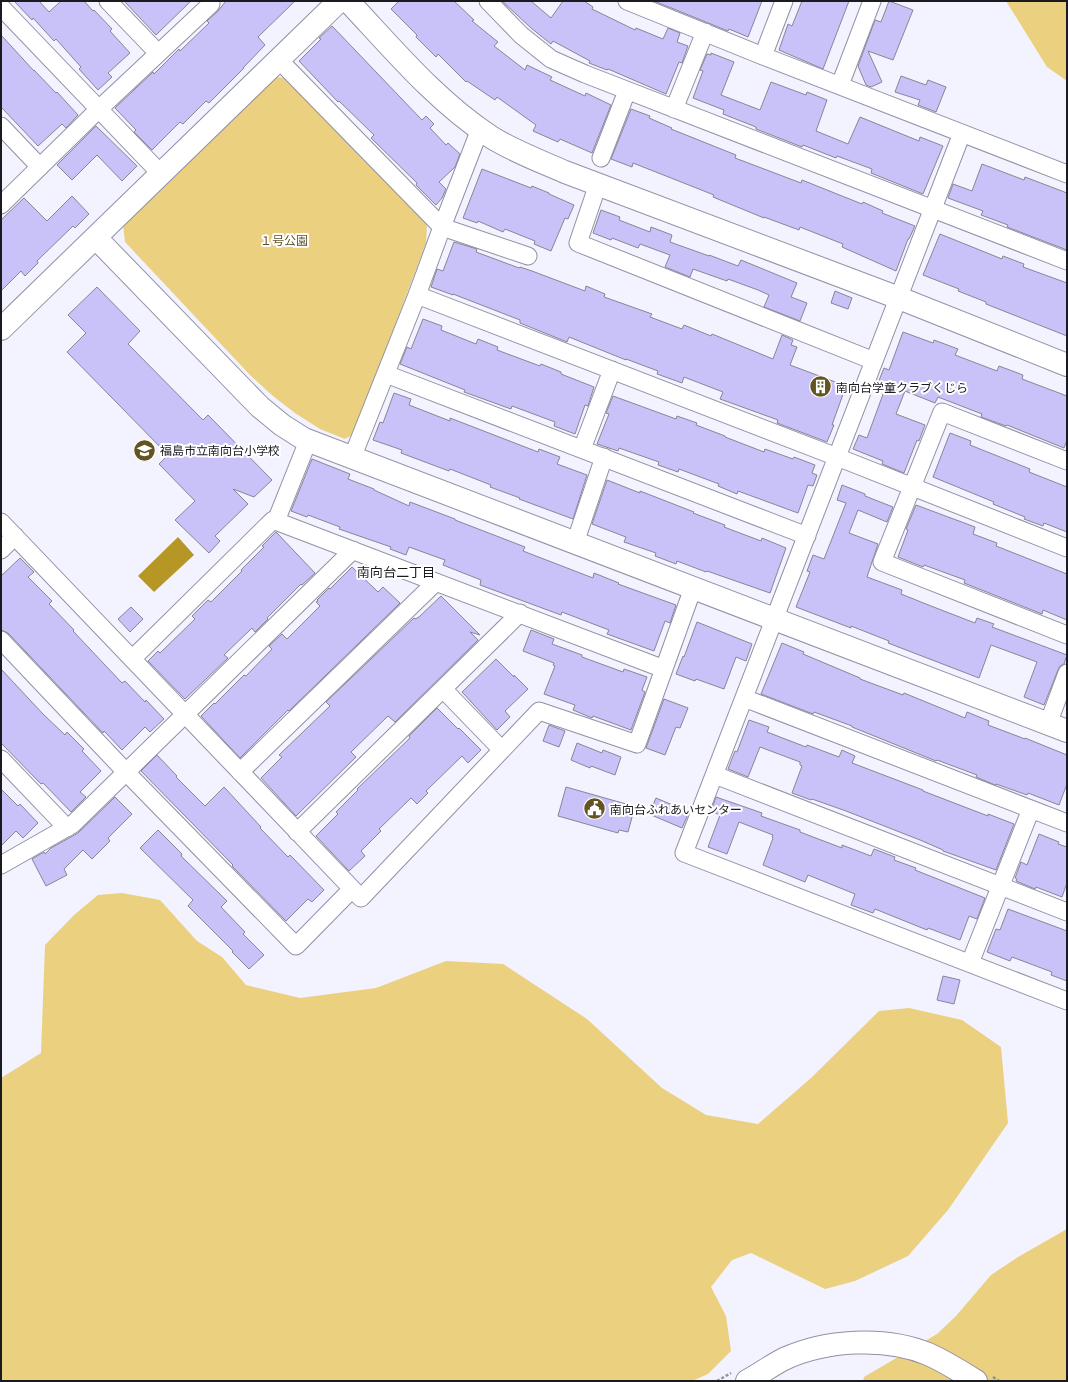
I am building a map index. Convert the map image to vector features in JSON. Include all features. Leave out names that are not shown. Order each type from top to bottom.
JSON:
[{"type":"street","points":[[108,1],[158,53]]},
{"type":"street","points":[[1,205],[99,109],[211,4],[211,1]]},
{"type":"street","points":[[1,329],[339,1]]},
{"type":"street","points":[[348,1],[426,85],[480,129],[491,137],[512,148],[565,172],[899,298],[1067,364]]},
{"type":"street","points":[[488,1],[522,35],[551,59],[627,91],[1067,261]]},
{"type":"street","points":[[626,1],[1067,174]]},
{"type":"street","points":[[763,56],[784,1]]},
{"type":"street","points":[[840,85],[872,1]]},
{"type":"street","points":[[1,7],[161,174]]},
{"type":"street","points":[[674,109],[705,32]]},
{"type":"street","points":[[279,60],[442,227],[528,256]]},
{"type":"street","points":[[601,158],[627,91]]},
{"type":"street","points":[[1,126],[40,167]]},
{"type":"street","points":[[352,458],[417,295],[480,129]]},
{"type":"street","points":[[962,133],[684,854],[1067,1001]]},
{"type":"street","points":[[598,184],[578,243],[874,361]]},
{"type":"street","points":[[96,238],[260,407],[282,425],[308,440],[1057,728],[1067,672]]},
{"type":"street","points":[[417,295],[838,457],[1067,548]]},
{"type":"street","points":[[582,449],[612,370]]},
{"type":"street","points":[[386,374],[807,536]]},
{"type":"street","points":[[1067,461],[942,412],[882,562],[1067,635]]},
{"type":"street","points":[[276,521],[308,440]]},
{"type":"street","points":[[575,543],[604,457]]},
{"type":"street","points":[[132,658],[273,520],[664,669]]},
{"type":"street","points":[[1,522],[361,898],[539,711],[637,744],[693,588]]},
{"type":"street","points":[[1,550],[15,536]]},
{"type":"street","points":[[1,865],[73,824],[353,550]]},
{"type":"street","points":[[240,772],[436,582]]},
{"type":"street","points":[[297,832],[520,613]]},
{"type":"street","points":[[1,640],[126,772],[296,946],[352,889]]},
{"type":"street","points":[[443,689],[502,750]]},
{"type":"street","points":[[744,698],[1032,809],[1066,820]]},
{"type":"street","points":[[1,759],[67,828]]},
{"type":"street","points":[[715,775],[1067,912]]},
{"type":"street","points":[[970,963],[1032,809]]},
{"type":"street","points":[[748,1381],[784,1360],[803,1352],[821,1347],[869,1342],[886,1343],[927,1354],[954,1367],[976,1381]]},
{"type":"green space","points":[[1006,1],[1067,1],[1067,81],[1047,67]]},
{"type":"green space","name":"１号公園","points":[[274,77],[290,78],[418,211],[427,226],[426,243],[354,434],[345,439],[320,429],[295,413],[273,396],[250,375],[125,242],[123,225]]},
{"type":"green space","points":[[122,893],[160,900],[197,941],[222,957],[246,985],[300,998],[376,988],[446,961],[503,964],[587,1019],[662,1088],[706,1115],[758,1124],[811,1078],[879,1011],[909,1008],[962,1020],[1001,1047],[1008,1123],[948,1210],[908,1256],[855,1281],[825,1289],[751,1253],[732,1260],[711,1287],[726,1316],[731,1351],[708,1374],[692,1381],[1,1381],[1,1078],[41,1053],[45,945],[74,915],[98,895]]},
{"type":"green space","points":[[1067,1229],[1067,1381],[863,1381],[864,1377],[937,1334],[956,1316],[991,1275],[1018,1257]]},
{"type":"shaded area","points":[[178,537],[194,555],[154,592],[138,576]]},
{"type":"building","points":[[14,1],[39,1],[49,12],[61,1],[84,1],[112,29],[110,31],[130,53],[108,73],[112,77],[98,90],[79,69],[81,67],[56,39],[54,41],[33,18],[32,20]]},
{"type":"building","points":[[124,1],[191,1],[156,35]]},
{"type":"building","points":[[226,1],[295,1],[258,37],[265,45],[244,68],[209,103],[206,101],[183,124],[180,122],[152,150],[134,132],[136,130],[115,108],[153,72],[154,74],[179,49],[180,51],[209,23],[207,21]]},
{"type":"building","points":[[399,1],[454,1],[474,20],[472,21],[498,42],[494,46],[525,70],[527,65],[552,77],[550,80],[585,96],[586,93],[611,105],[592,153],[560,139],[558,142],[533,131],[536,125],[497,97],[495,100],[467,81],[466,82],[438,54],[436,57],[391,9]]},
{"type":"building","points":[[502,1],[531,1],[551,18],[563,1],[584,1],[593,7],[592,9],[635,30],[636,28],[663,39],[668,28],[680,33],[677,42],[688,46],[682,63],[679,62],[666,94],[608,69],[607,70],[589,63],[590,61],[553,41],[551,44]]},
{"type":"building","points":[[654,1],[762,1],[748,37],[729,29],[728,31]]},
{"type":"building","points":[[802,1],[849,1],[823,69],[779,50],[788,24],[792,26]]},
{"type":"building","points":[[889,1],[913,10],[893,60],[868,51],[882,82],[871,87],[866,85],[858,66],[875,20],[881,22]]},
{"type":"building","points":[[332,26],[422,120],[426,116],[434,124],[430,128],[446,145],[448,143],[460,154],[455,167],[439,182],[446,189],[442,198],[436,205],[416,185],[417,183],[371,138],[374,135],[339,101],[338,102],[299,61],[321,39],[319,38]]},
{"type":"building","points":[[1,35],[78,115],[66,128],[62,124],[38,146],[1,107]]},
{"type":"building","points":[[711,53],[734,62],[721,95],[760,110],[771,82],[806,95],[807,92],[827,100],[816,131],[848,144],[860,117],[919,141],[920,137],[943,146],[923,194],[871,173],[872,169],[837,156],[836,158],[803,145],[802,147],[756,129],[756,127],[723,114],[724,110],[693,98],[703,71],[700,70],[707,54],[711,55]]},
{"type":"building","points":[[901,76],[926,85],[928,80],[946,87],[936,112],[918,105],[920,100],[895,92]]},
{"type":"building","points":[[631,109],[650,116],[649,118],[672,128],[671,129],[736,155],[735,158],[801,183],[802,180],[862,204],[863,202],[883,211],[882,213],[915,226],[908,239],[896,271],[842,247],[843,244],[800,227],[799,230],[764,218],[713,197],[714,195],[633,163],[632,167],[611,159]]},
{"type":"building","points":[[96,126],[137,166],[122,181],[97,155],[72,180],[57,165]]},
{"type":"building","points":[[982,164],[1024,180],[1025,177],[1067,193],[1067,250],[1007,227],[1008,225],[981,215],[983,211],[948,198],[953,184],[972,191]]},
{"type":"building","points":[[482,169],[531,188],[532,186],[574,205],[568,219],[565,218],[551,251],[534,244],[535,241],[505,229],[503,232],[478,221],[477,223],[463,218]]},
{"type":"building","points":[[72,196],[89,214],[75,228],[73,226],[37,261],[38,263],[25,276],[21,271],[1,291],[1,220],[24,198],[47,221]]},
{"type":"building","points":[[601,210],[620,217],[619,220],[650,232],[651,227],[672,235],[670,242],[738,266],[741,260],[797,283],[791,297],[807,303],[800,321],[764,307],[769,295],[758,290],[728,279],[727,281],[693,269],[690,277],[665,267],[670,255],[640,244],[638,248],[612,238],[611,240],[593,233]]},
{"type":"building","points":[[940,234],[1002,259],[1003,256],[1024,264],[1023,267],[1067,283],[1067,336],[986,304],[986,302],[958,291],[959,289],[923,275]]},
{"type":"building","points":[[454,242],[477,249],[476,252],[585,291],[586,286],[605,294],[604,297],[652,314],[650,317],[682,329],[684,325],[711,336],[712,334],[773,359],[782,335],[793,340],[791,345],[797,347],[790,365],[846,386],[827,442],[777,423],[778,420],[720,399],[723,392],[684,377],[682,383],[657,374],[658,371],[569,337],[567,342],[520,323],[520,320],[431,287],[437,269],[443,271]]},
{"type":"building","points":[[97,287],[140,331],[128,344],[203,420],[208,415],[272,480],[254,497],[233,489],[248,504],[215,536],[220,541],[209,553],[175,520],[195,501],[159,464],[168,455],[67,352],[86,333],[68,315]]},
{"type":"building","points":[[835,291],[852,298],[848,309],[831,303]]},
{"type":"building","points":[[423,319],[442,326],[441,330],[476,344],[478,339],[498,347],[497,350],[540,366],[541,364],[561,372],[561,374],[594,387],[588,406],[585,405],[575,434],[554,426],[555,422],[512,406],[511,409],[464,392],[465,390],[400,364],[407,347],[411,349]]},
{"type":"building","points":[[903,332],[933,343],[934,340],[958,349],[955,355],[997,371],[999,366],[1023,375],[1022,379],[1067,396],[1067,440],[1064,448],[1007,425],[1006,426],[981,417],[982,414],[938,397],[935,403],[905,391],[896,414],[925,425],[919,441],[917,440],[904,473],[882,464],[883,461],[853,449],[859,435],[867,438],[886,386],[878,383],[884,368],[889,370]]},
{"type":"building","points":[[394,393],[411,399],[409,405],[450,421],[450,418],[538,452],[539,449],[560,457],[557,464],[587,475],[573,519],[519,499],[520,498],[490,487],[491,485],[450,469],[449,471],[401,453],[402,450],[373,440],[380,422],[383,423]]},
{"type":"building","points":[[613,396],[676,419],[677,416],[697,423],[696,425],[764,452],[765,449],[793,459],[794,457],[815,465],[812,473],[817,475],[813,486],[808,485],[798,513],[738,491],[737,494],[718,486],[719,484],[679,469],[678,472],[658,465],[659,462],[619,448],[618,451],[597,444],[609,414],[606,413]]},
{"type":"building","points":[[950,433],[971,441],[970,445],[1030,469],[1029,472],[1067,487],[1067,532],[1044,523],[1043,526],[1024,519],[1025,517],[993,504],[994,502],[933,477]]},
{"type":"building","points":[[312,459],[350,474],[348,479],[374,489],[409,506],[410,502],[525,547],[523,551],[593,578],[594,573],[619,583],[618,584],[676,605],[670,623],[665,621],[654,651],[607,634],[609,630],[562,612],[561,615],[480,585],[481,580],[443,565],[445,560],[409,547],[406,555],[390,549],[391,547],[339,529],[340,527],[308,515],[307,517],[291,511]]},
{"type":"building","points":[[607,480],[694,512],[693,513],[725,525],[724,527],[761,541],[762,538],[786,548],[770,593],[677,561],[676,564],[655,556],[656,553],[624,542],[626,537],[592,524]]},
{"type":"building","points":[[842,485],[893,507],[887,522],[858,510],[849,533],[878,544],[867,577],[902,590],[901,594],[931,606],[975,623],[977,618],[994,624],[992,627],[1067,655],[1064,664],[1060,666],[1058,670],[1044,705],[1024,697],[1037,662],[991,645],[979,678],[888,643],[889,641],[851,626],[851,628],[796,607],[810,572],[807,571],[813,555],[824,559],[846,503],[837,500]]},
{"type":"building","points":[[916,505],[975,527],[973,534],[997,543],[996,546],[1067,574],[1067,620],[1043,610],[1042,614],[964,583],[965,580],[924,565],[923,567],[898,557],[908,530],[906,529]]},
{"type":"building","points":[[276,532],[315,573],[302,585],[301,584],[255,632],[252,628],[224,655],[228,658],[185,699],[148,661],[158,651],[160,653],[195,619],[192,616],[208,600],[211,602],[242,571],[241,570],[264,547],[262,546]]},
{"type":"building","points":[[20,558],[34,572],[28,577],[52,601],[49,604],[74,630],[73,631],[122,683],[125,681],[164,719],[150,732],[145,727],[122,750],[104,731],[103,733],[8,633],[1,630],[1,576]]},
{"type":"building","points":[[352,567],[378,592],[383,587],[400,603],[240,758],[201,716],[244,675],[246,676],[272,649],[269,646],[282,634],[287,639],[320,606],[316,602],[318,601],[317,600]]},
{"type":"building","points":[[441,596],[480,635],[470,632],[478,640],[395,722],[388,716],[351,752],[356,757],[296,816],[261,778],[282,757],[279,755],[330,706],[326,702],[414,618],[419,617]]},
{"type":"building","points":[[131,607],[143,619],[130,632],[118,619]]},
{"type":"building","points":[[697,622],[752,644],[746,661],[736,657],[724,689],[676,674]]},
{"type":"building","points":[[531,630],[554,639],[552,644],[582,655],[582,657],[623,672],[624,669],[647,677],[642,690],[645,692],[631,730],[593,716],[592,718],[573,710],[575,705],[544,694],[555,666],[553,665],[554,663],[523,651]]},
{"type":"building","points":[[782,643],[860,679],[903,695],[904,693],[965,718],[967,712],[989,721],[988,725],[1067,755],[1067,784],[1059,805],[1028,793],[1027,795],[996,784],[995,785],[976,777],[977,775],[937,760],[936,761],[852,726],[814,712],[813,714],[761,694]]},
{"type":"building","points":[[496,659],[528,689],[505,711],[510,717],[497,730],[462,692]]},
{"type":"building","points":[[1,669],[43,714],[65,735],[67,732],[84,749],[82,751],[101,771],[80,792],[86,797],[71,812],[1,743]]},
{"type":"building","points":[[664,699],[688,708],[680,728],[676,727],[665,755],[646,748]]},
{"type":"building","points":[[437,708],[481,750],[468,763],[462,756],[426,791],[428,793],[417,804],[411,798],[379,829],[381,831],[361,851],[365,856],[349,871],[316,836],[338,814],[336,812],[358,790],[357,789],[410,738],[409,736]]},
{"type":"building","points":[[749,720],[769,727],[767,732],[806,747],[807,745],[839,757],[842,750],[855,756],[852,763],[988,816],[988,814],[1014,824],[996,870],[943,851],[920,840],[846,811],[792,793],[802,766],[800,765],[800,762],[760,747],[748,777],[728,769],[735,751],[737,752]]},
{"type":"building","points":[[549,725],[565,731],[559,747],[543,741]]},
{"type":"building","points":[[577,743],[602,753],[603,750],[621,757],[615,775],[591,766],[590,768],[571,760]]},
{"type":"building","points":[[157,755],[177,776],[176,777],[205,806],[224,787],[288,857],[290,855],[324,890],[312,902],[308,899],[286,921],[141,771]]},
{"type":"building","name":"南向台ふれあいセンター","points":[[566,787],[626,804],[625,808],[634,810],[628,832],[619,830],[618,833],[558,816]]},
{"type":"building","points":[[1,789],[18,806],[20,804],[38,823],[23,838],[16,831],[1,846]]},
{"type":"building","points":[[115,797],[132,814],[108,838],[110,841],[92,859],[83,850],[64,869],[67,875],[46,886],[32,859],[44,852],[45,854],[51,848],[78,833]]},
{"type":"building","points":[[716,797],[762,813],[761,816],[800,830],[800,832],[842,848],[842,845],[871,856],[874,849],[895,857],[894,860],[916,868],[915,870],[985,898],[977,919],[969,916],[960,940],[928,928],[927,930],[875,909],[873,913],[851,905],[855,894],[808,875],[805,882],[763,865],[773,835],[739,822],[727,854],[708,847],[720,815],[711,811]]},
{"type":"building","points":[[656,798],[689,812],[682,828],[649,814]]},
{"type":"building","points":[[158,830],[182,854],[181,856],[227,901],[221,907],[245,932],[243,934],[264,955],[249,969],[188,906],[193,900],[140,848]]},
{"type":"building","points":[[1039,834],[1067,847],[1067,883],[1062,897],[1036,887],[1035,889],[1016,881],[1017,879],[1015,878],[1021,862],[1027,865]]},
{"type":"building","points":[[1008,909],[1067,931],[1067,981],[1051,975],[1052,972],[1012,957],[1010,961],[987,952],[996,929],[1000,930]]},
{"type":"building","points":[[943,976],[960,980],[954,1004],[937,1000]]},
{"type":"place","name":"南向台学童クラブくじら","points":[[820,387]]},
{"type":"place","name":"福島市立南向台小学校","points":[[145,450]]},
{"type":"place","name":"南向台ふれあいセンター","points":[[595,809]]},
{"type":"district","name":"南向台二丁目","points":[[396,572]]}]
